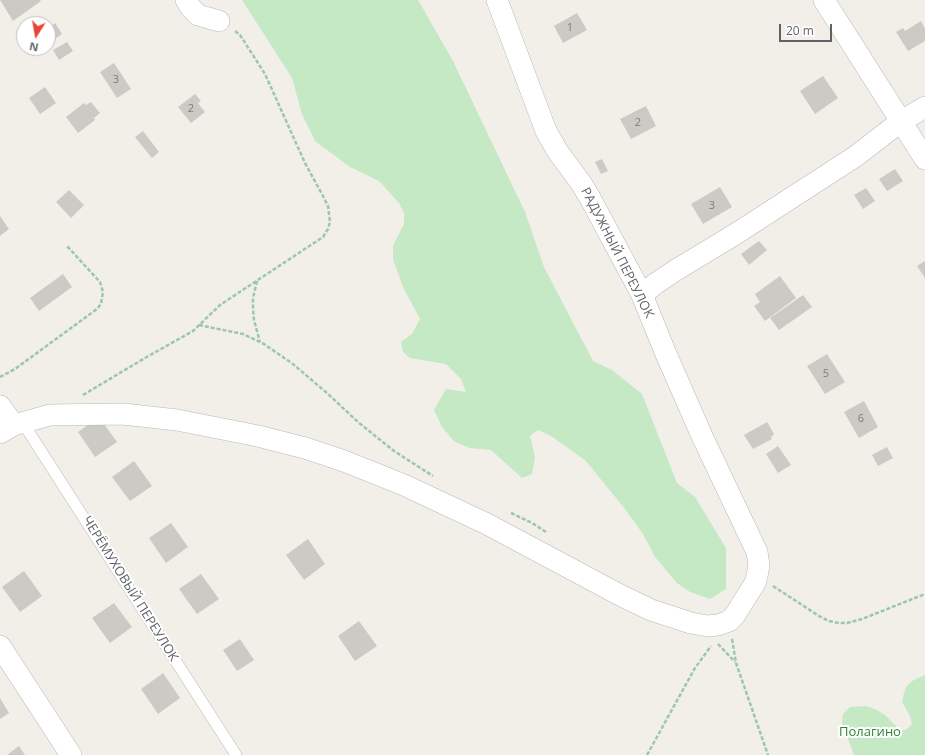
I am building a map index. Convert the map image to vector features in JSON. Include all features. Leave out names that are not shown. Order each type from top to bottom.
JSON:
[{"type":"street","points":[[186,0],[198,15],[219,21]]},
{"type":"street","name":"РАДУЖНЫЙ ПЕРЕУЛОК","points":[[497,0],[531,87],[546,131],[558,152],[590,198],[642,295],[702,436],[752,539],[757,552],[759,564],[758,576]]},
{"type":"street","points":[[824,0],[900,122],[925,159]]},
{"type":"street","points":[[642,295],[676,270],[734,235],[856,156],[900,122],[925,107]]},
{"type":"street","points":[[0,406],[12,427],[50,415],[123,414],[177,420],[258,436],[305,448],[344,461],[411,488],[487,524],[651,610],[691,623],[708,626],[718,625],[729,621],[744,602],[758,576]]},
{"type":"street","points":[[0,646],[71,755]]},
{"type":"lane","name":"ЧЕРЁМУХОВЫЙ ПЕРЕУЛОК","points":[[12,427],[236,755]]},
{"type":"path","points":[[77,398],[193,331],[220,305],[323,237],[328,229],[330,222],[328,206],[264,74],[240,35],[227,24],[219,21]]},
{"type":"path","points":[[0,377],[15,369],[97,309],[101,304],[103,292],[100,282],[67,246]]},
{"type":"path","points":[[257,281],[253,298],[253,309],[254,320],[260,342]]},
{"type":"path","points":[[199,325],[243,334],[260,342],[293,364],[358,422],[394,451],[434,476]]},
{"type":"path","points":[[507,511],[532,523],[551,536]]},
{"type":"path","points":[[758,576],[819,616],[829,621],[839,623],[847,623],[862,619],[925,594]]},
{"type":"path","points":[[647,755],[695,668],[729,621]]},
{"type":"path","points":[[729,621],[736,663],[768,755]]},
{"type":"green space","points":[[242,0],[418,0],[453,61],[525,212],[544,267],[593,361],[612,370],[642,394],[677,483],[695,497],[726,548],[726,589],[710,599],[690,592],[677,583],[655,557],[643,534],[625,509],[586,461],[551,436],[538,430],[530,436],[535,457],[532,474],[522,478],[491,450],[470,448],[455,442],[442,427],[434,410],[446,389],[466,392],[461,379],[446,364],[410,358],[403,352],[401,342],[412,334],[420,319],[403,287],[393,259],[393,246],[404,224],[404,213],[399,203],[379,181],[350,167],[315,141],[302,114],[292,78]]},
{"type":"green space","name":"Полагино","points":[[925,675],[925,755],[854,755],[842,723],[843,714],[850,707],[866,706],[885,715],[901,731],[907,729],[912,724],[910,716],[902,702],[906,687],[912,681]]},
{"type":"building","points":[[0,0],[41,1],[20,16],[16,16],[16,19],[13,21]]},
{"type":"building","points":[[577,13],[587,30],[563,43],[554,26]]},
{"type":"building","points":[[921,21],[925,29],[925,41],[908,51],[896,32],[903,28],[905,31]]},
{"type":"building","points":[[56,25],[62,34],[56,38]]},
{"type":"building","points":[[67,42],[73,51],[59,60],[56,55],[56,48]]},
{"type":"building","points":[[114,63],[131,89],[117,98],[100,72]]},
{"type":"building","points":[[823,76],[838,98],[815,114],[800,91]]},
{"type":"building","points":[[45,87],[56,103],[40,114],[29,98]]},
{"type":"building","points":[[195,94],[201,101],[198,103],[205,112],[191,123],[178,107]]},
{"type":"building","points":[[91,102],[100,113],[94,118],[95,120],[78,133],[66,117],[84,103],[86,105]]},
{"type":"building","points":[[646,106],[656,126],[631,139],[620,119]]},
{"type":"building","points":[[143,131],[159,152],[152,158],[135,137]]},
{"type":"building","points":[[602,159],[608,171],[601,174],[595,162]]},
{"type":"building","points":[[895,169],[903,181],[887,191],[879,179]]},
{"type":"building","points":[[720,187],[732,207],[703,224],[691,204]]},
{"type":"building","points":[[866,188],[875,201],[863,209],[854,195]]},
{"type":"building","points":[[69,190],[84,205],[71,218],[56,202]]},
{"type":"building","points":[[0,216],[9,229],[0,236]]},
{"type":"building","points":[[759,241],[767,250],[749,265],[741,254]]},
{"type":"building","points":[[925,261],[925,278],[917,266]]},
{"type":"building","points":[[63,274],[72,287],[39,311],[30,298]]},
{"type":"building","points":[[780,276],[796,298],[765,321],[754,306],[760,302],[755,294]]},
{"type":"building","points":[[803,295],[812,307],[779,330],[770,318]]},
{"type":"building","points":[[827,354],[845,382],[825,394],[807,366]]},
{"type":"building","points":[[864,401],[878,427],[859,438],[844,412]]},
{"type":"building","points":[[99,417],[117,442],[95,457],[78,432]]},
{"type":"building","points":[[767,422],[774,434],[771,437],[772,439],[753,449],[744,435]]},
{"type":"building","points":[[778,446],[791,465],[778,473],[766,454]]},
{"type":"building","points":[[887,447],[893,458],[878,466],[872,455]]},
{"type":"building","points":[[134,461],[152,486],[130,501],[112,477]]},
{"type":"building","points":[[171,523],[188,547],[166,563],[149,538]]},
{"type":"building","points":[[308,539],[325,564],[304,580],[286,555]]},
{"type":"building","points":[[24,571],[42,596],[20,612],[2,587]]},
{"type":"building","points":[[201,574],[219,599],[197,614],[179,589]]},
{"type":"building","points":[[114,603],[132,627],[110,643],[92,618]]},
{"type":"building","points":[[359,621],[377,646],[355,661],[338,636]]},
{"type":"building","points":[[240,639],[254,660],[237,671],[223,650]]},
{"type":"building","points":[[163,673],[180,698],[158,714],[141,689]]},
{"type":"building","points":[[0,698],[9,713],[0,719]]},
{"type":"building","points":[[19,746],[25,755],[7,755]]}]
